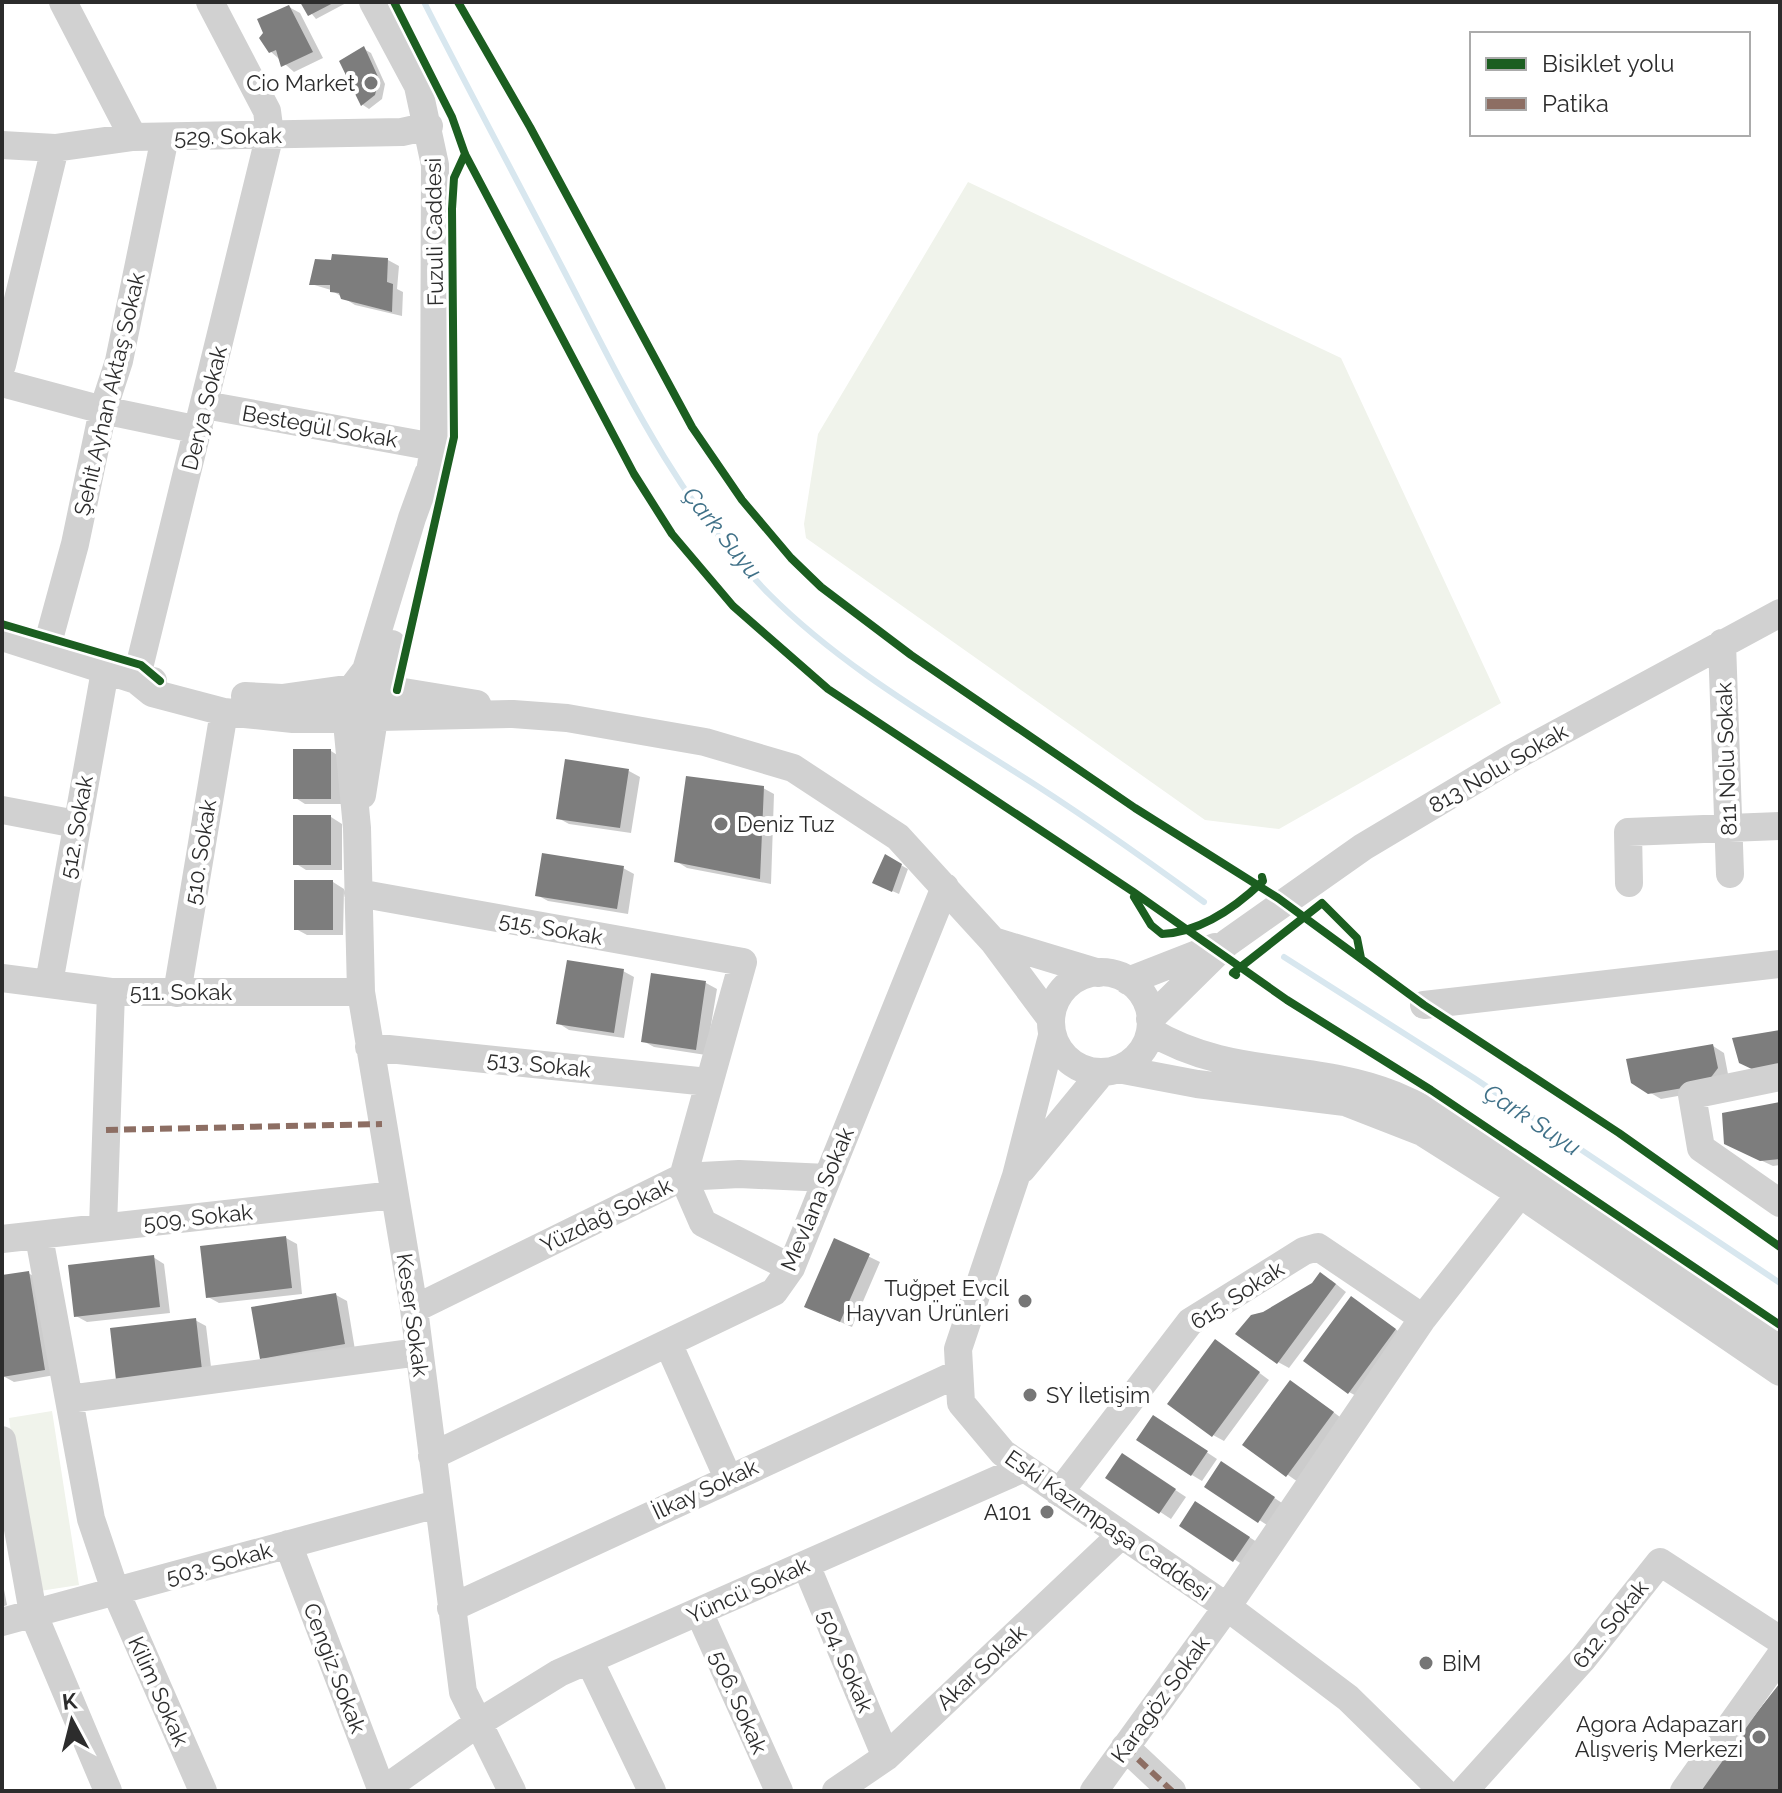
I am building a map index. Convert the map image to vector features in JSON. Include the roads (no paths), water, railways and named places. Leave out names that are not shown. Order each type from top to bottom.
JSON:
[{"type":"street","points":[[63,2],[133,137]]},
{"type":"street","points":[[210,2],[267,111],[270,134]]},
{"type":"street","name":"Fuzuli Caddesi","points":[[373,2],[418,86],[435,165],[431,461]]},
{"type":"street","name":"529. Sokak","points":[[2,145],[55,148],[133,137],[402,132],[429,126]]},
{"type":"street","name":"Derya Sokak","points":[[136,680],[270,134]]},
{"type":"street","name":"Şehit Ayhan Aktaş Sokak","points":[[46,650],[75,544],[103,410],[119,361],[165,137]]},
{"type":"street","points":[[2,365],[55,148]]},
{"type":"street","name":"Bestegül Sokak","points":[[2,383],[103,410],[202,418],[431,461]]},
{"type":"street","points":[[360,719],[353,687],[366,670],[431,461]]},
{"type":"street","points":[[360,719],[382,688],[424,517],[431,461]]},
{"type":"street","name":"813 Nolu Sokak","points":[[1227,943],[1390,831],[1512,758],[1780,613]]},
{"type":"street","points":[[2,637],[136,680],[249,697],[282,698],[353,687],[382,688],[457,699],[513,714]]},
{"type":"street","name":"811 Nolu Sokak","points":[[1722,643],[1730,874]]},
{"type":"street","name":"512. Sokak","points":[[49,983],[105,671]]},
{"type":"street","points":[[136,680],[152,693],[224,712],[360,719],[513,714],[567,718],[705,742],[793,768],[898,837],[993,941],[1051,1027],[1071,1063],[1197,1084],[1345,1102],[1422,1132],[1520,1194],[1780,1372]]},
{"type":"street","name":"510. Sokak","points":[[177,993],[224,712]]},
{"type":"street","name":"Keser Sokak","points":[[360,719],[357,828],[361,992],[414,1309],[463,1692],[512,1791]]},
{"type":"street","points":[[2,810],[76,824]]},
{"type":"street","points":[[1629,883],[1628,832],[1780,826]]},
{"type":"street","name":"Mevlana Sokak","points":[[432,1456],[774,1292],[791,1268],[945,887]]},
{"type":"street","name":"515. Sokak","points":[[358,893],[743,962]]},
{"type":"street","points":[[993,941],[1128,981],[1139,991],[1150,1025],[1176,1047],[1215,1061],[1319,1075],[1391,1094],[1459,1126],[1780,1344]]},
{"type":"street","points":[[1128,981],[1227,943]]},
{"type":"street","points":[[1110,1071],[1133,1060],[1144,1047],[1150,1025],[1227,943]]},
{"type":"street","name":"Yüzdağ Sokak","points":[[414,1309],[683,1177],[743,962]]},
{"type":"street","points":[[1424,1005],[1780,964]]},
{"type":"street","points":[[1051,1027],[1061,992],[1085,975],[1100,973]]},
{"type":"street","name":"511. Sokak","points":[[2,978],[111,992],[361,992]]},
{"type":"street","points":[[103,1227],[111,992]]},
{"type":"street","name":"Eski Kazımpaşa Caddesi","points":[[1051,1027],[1016,1176],[958,1349],[961,1403],[1003,1453],[1227,1607],[1348,1698],[1443,1791]]},
{"type":"street","name":"513. Sokak","points":[[369,1047],[708,1082]]},
{"type":"street","name":"Eski Kazımpaşa Caddesi","points":[[1016,1176],[1110,1071]]},
{"type":"street","points":[[1780,1077],[1692,1095],[1701,1148],[1780,1203]]},
{"type":"street","points":[[791,1268],[703,1223],[683,1177],[739,1174],[827,1178]]},
{"type":"street","points":[[1227,1607],[1423,1318],[1520,1194]]},
{"type":"street","name":"509. Sokak","points":[[2,1239],[394,1195]]},
{"type":"street","name":"Kilim Sokak","points":[[39,1237],[91,1519],[115,1590],[203,1791]]},
{"type":"street","name":"615. Sokak","points":[[1059,1493],[1190,1322],[1304,1251],[1318,1247],[1423,1318]]},
{"type":"street","points":[[668,1343],[728,1478]]},
{"type":"street","points":[[69,1399],[419,1352]]},
{"type":"street","name":"İlkay Sokak","points":[[451,1608],[959,1373]]},
{"type":"street","points":[[2,1440],[33,1613],[108,1791]]},
{"type":"street","name":"Yüncü Sokak","points":[[382,1791],[478,1723],[559,1673],[1024,1468]]},
{"type":"street","name":"503. Sokak","points":[[2,1622],[437,1504]]},
{"type":"street","name":"Akar Sokak","points":[[836,1791],[886,1757],[1120,1536]]},
{"type":"street","name":"Cengiz Sokak","points":[[288,1544],[382,1791]]},
{"type":"street","name":"612. Sokak","points":[[1464,1791],[1582,1660],[1660,1562],[1780,1640]]},
{"type":"street","name":"504. Sokak","points":[[806,1565],[886,1757]]},
{"type":"street","name":"Karagöz Sokak","points":[[1094,1791],[1227,1607]]},
{"type":"street","name":"506. Sokak","points":[[699,1612],[779,1791]]},
{"type":"street","points":[[1684,1791],[1780,1656]]},
{"type":"street","points":[[589,1660],[652,1791]]},
{"type":"street","points":[[1125,1747],[1172,1791]]},
{"type":"waterway","name":"Çark Suyu","points":[[424,2],[630,397],[679,480],[736,558],[796,620],[855,667],[1085,818],[1204,902]]},
{"type":"waterway","name":"Çark Suyu","points":[[1284,957],[1474,1078],[1780,1283]]},
{"type":"place","name":"Cio Market","points":[[371,83]]},
{"type":"place","name":"Deniz Tuz","points":[[721,824]]},
{"type":"place","name":"Tuğpet Evcil Hayvan Ürünleri","points":[[1025,1301]]},
{"type":"place","name":"SY İletişim","points":[[1030,1395]]},
{"type":"place","name":"A101","points":[[1047,1512]]},
{"type":"place","name":"BİM","points":[[1426,1663]]},
{"type":"place","name":"Agora Adapazarı Alışveriş Merkezi","points":[[1759,1737]]}]
